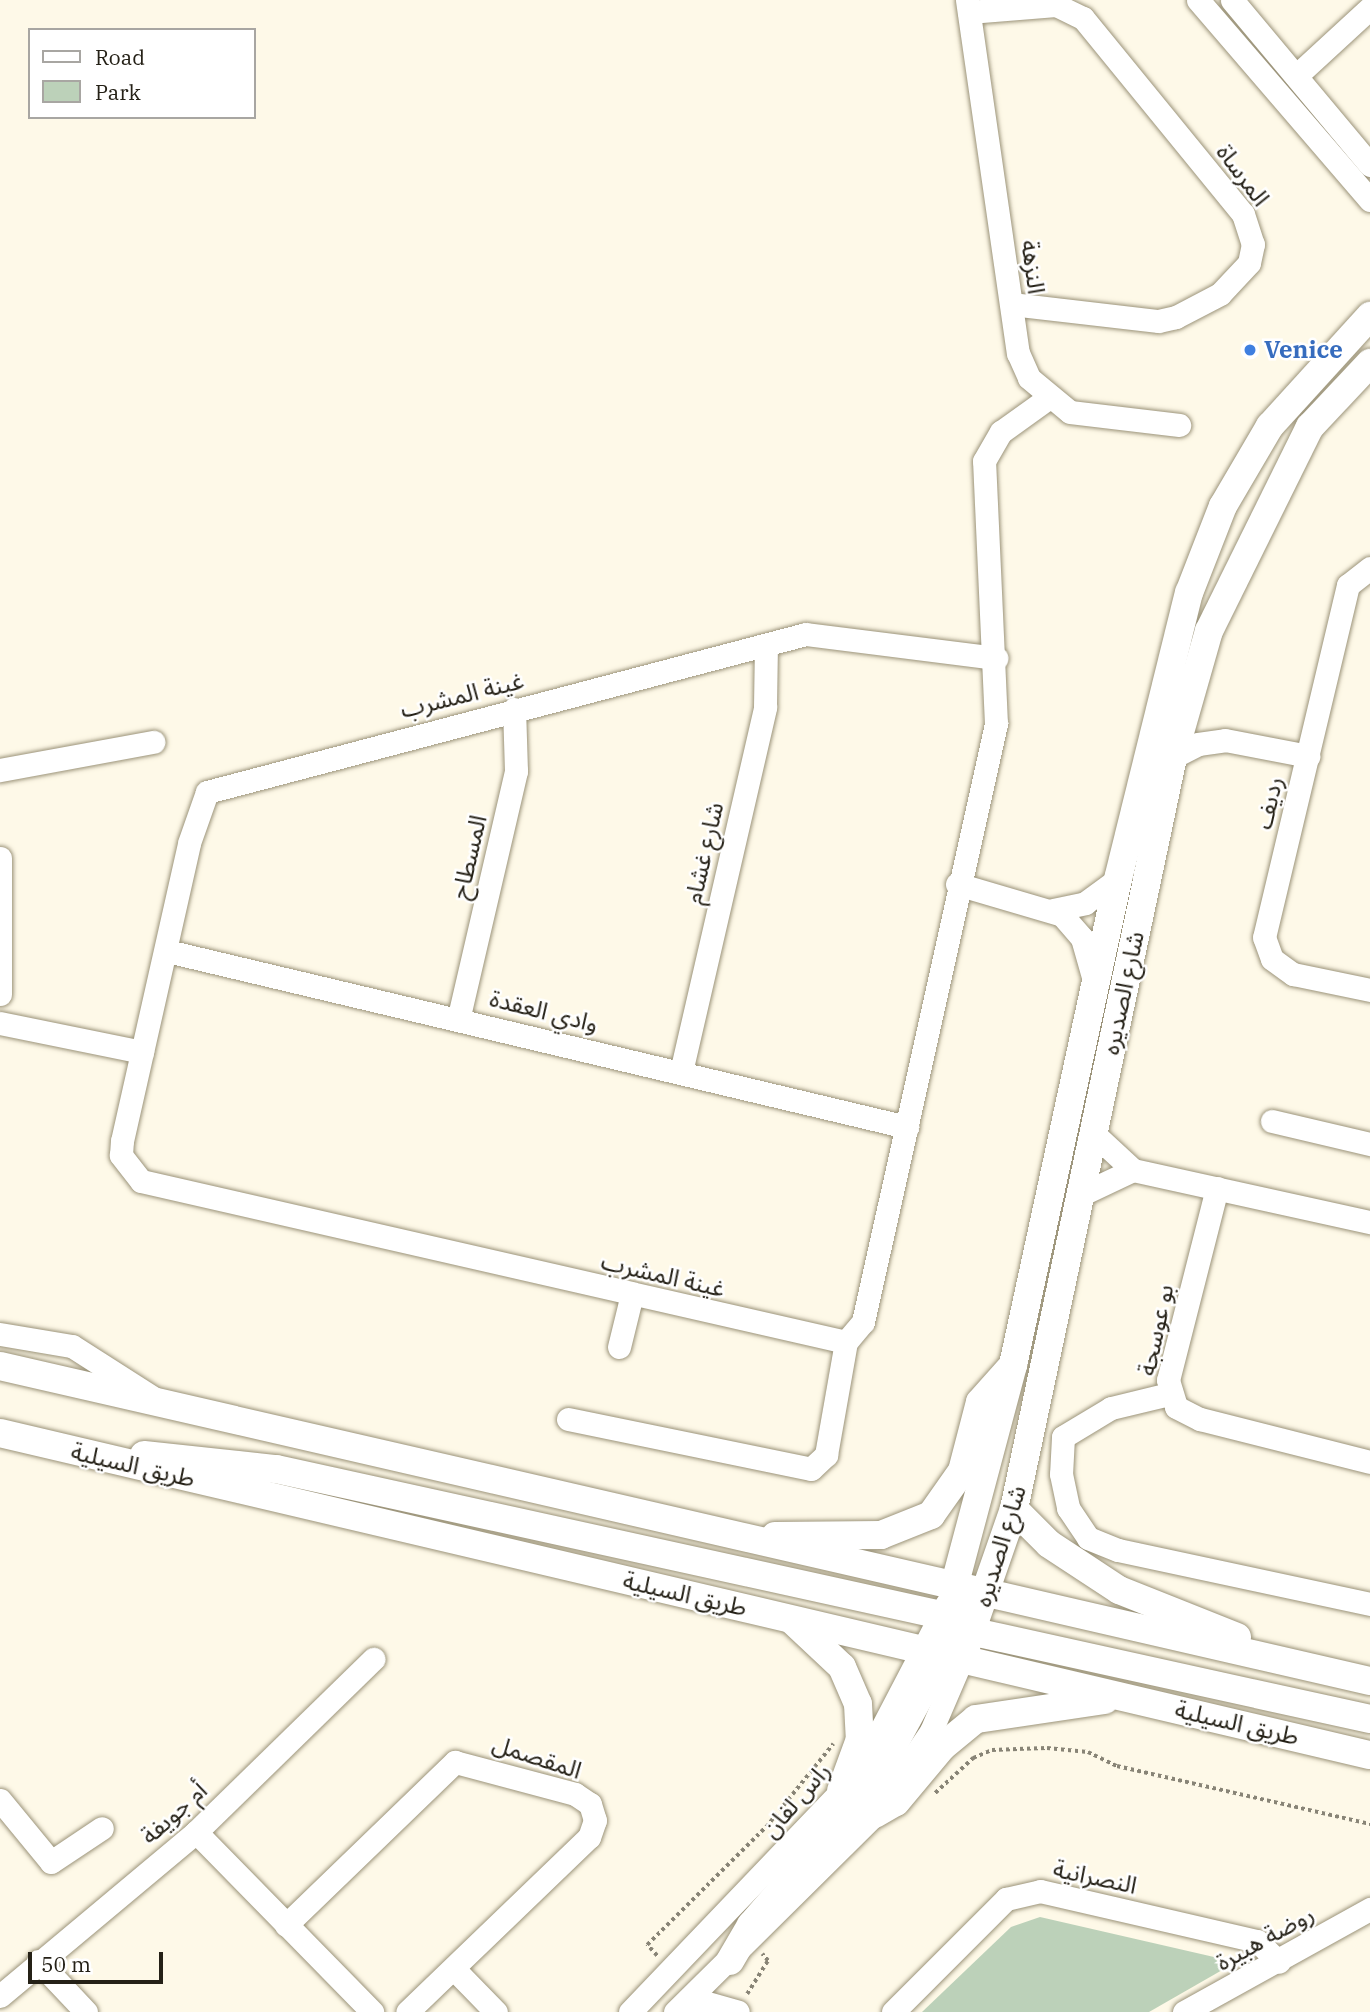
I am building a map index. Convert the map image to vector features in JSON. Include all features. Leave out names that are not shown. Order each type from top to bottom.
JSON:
[{"type":"main road","points":[[1346,385],[1365,330],[1370,299]]},
{"type":"main road","name":"شارع الصديره","points":[[957,1614],[1118,879],[1189,593],[1209,538],[1270,426],[1365,330]]},
{"type":"main road","name":"شارع الصديره","points":[[957,1614],[988,1595],[1014,1509],[1173,757],[1212,624],[1263,514],[1310,427],[1346,385],[1370,363]]},
{"type":"main road","points":[[754,1540],[881,1535],[931,1515],[962,1471],[980,1402],[1013,1365]]},
{"type":"main road","points":[[0,1366],[754,1540],[957,1614]]},
{"type":"main road","name":"طريق السيلية","points":[[0,1433],[1370,1755]]},
{"type":"main road","points":[[96,1456],[186,1456],[264,1467],[957,1614],[1370,1719]]},
{"type":"main road","points":[[1014,1509],[1049,1544],[1119,1590],[1323,1671]]},
{"type":"main road","points":[[988,1595],[1370,1681]]},
{"type":"main road","points":[[730,1961],[751,1925],[870,1788],[942,1656],[957,1614]]},
{"type":"main road","points":[[788,1618],[842,1667],[858,1704],[860,1739],[841,1791]]},
{"type":"main road","points":[[875,1814],[896,1802],[942,1747],[976,1719],[1125,1697]]},
{"type":"street","points":[[1198,0],[1370,200]]},
{"type":"street","points":[[1233,0],[1370,164]]},
{"type":"street","name":"المرساة","points":[[968,6],[1045,4],[1074,11],[1242,214],[1253,244],[1249,263],[1220,294],[1175,317],[1158,321],[1012,304]]},
{"type":"street","name":"النزهة","points":[[968,6],[1018,353],[1047,399]]},
{"type":"street","points":[[1296,76],[1370,8]]},
{"type":"street","points":[[568,1419],[811,1469],[826,1455],[846,1342],[863,1322],[907,1127],[957,884],[996,724],[996,658],[984,461],[1001,432],[1047,399],[1097,418],[1179,425]]},
{"type":"street","name":"رديف","points":[[1370,568],[1348,585],[1264,937],[1272,959],[1293,974],[1370,990]]},
{"type":"street","name":"غينة المشرب","points":[[846,1342],[141,1181],[121,1156],[142,1052],[207,792],[806,634],[860,636],[954,657],[996,658]]},
{"type":"street","name":"شارع غشام","points":[[681,1072],[765,707],[766,645]]},
{"type":"street","points":[[1187,704],[1225,740]]},
{"type":"street","name":"المسطاح","points":[[459,1017],[516,771],[514,709]]},
{"type":"street","points":[[1173,757],[1198,744],[1225,740],[1308,756]]},
{"type":"street","points":[[0,769],[153,742]]},
{"type":"street","points":[[0,858],[0,994]]},
{"type":"street","points":[[957,884],[1053,910],[1085,903],[1118,879]]},
{"type":"street","points":[[1053,910],[1082,938],[1095,984]]},
{"type":"street","name":"وادي العقدة","points":[[167,951],[459,1017],[907,1127]]},
{"type":"street","points":[[0,1023],[142,1052]]},
{"type":"street","points":[[1272,1121],[1370,1144]]},
{"type":"street","points":[[1093,1133],[1133,1170],[1368,1215]]},
{"type":"street","points":[[1082,1194],[1133,1170]]},
{"type":"street","name":"بو عوسجة","points":[[1217,1188],[1169,1394],[1186,1415],[1370,1462]]},
{"type":"street","points":[[619,1347],[632,1294]]},
{"type":"street","points":[[0,1334],[72,1346],[157,1401]]},
{"type":"street","points":[[1169,1394],[1111,1408],[1063,1437],[1060,1474],[1068,1508],[1088,1538],[1118,1550],[1370,1604]]},
{"type":"street","points":[[676,2011],[752,1940],[875,1814],[931,1731],[942,1656]]},
{"type":"street","name":"راس لفان","points":[[630,2012],[841,1791],[942,1656]]},
{"type":"street","name":"أم جويفة","points":[[0,1996],[38,1961],[196,1832],[373,1660]]},
{"type":"street","name":"المقصمل","points":[[286,1925],[456,1762],[576,1794],[590,1804],[595,1820],[589,1837],[407,2012]]},
{"type":"street","points":[[0,1800],[51,1862],[102,1828]]},
{"type":"street","points":[[196,1832],[372,2012]]},
{"type":"street","name":"النصرانية","points":[[893,2012],[1006,1899],[1040,1891],[1257,1941],[1279,1962]]},
{"type":"street","name":"روضة هبيرة","points":[[1184,2012],[1279,1962],[1370,1909]]},
{"type":"street","points":[[38,1961],[86,2012]]},
{"type":"street","points":[[730,1961],[728,1986],[739,2010]]},
{"type":"street","points":[[454,1969],[496,2012]]},
{"type":"street","points":[[676,2011],[704,2002],[739,2010]]},
{"type":"path","points":[[671,1970],[647,1945],[766,1827],[840,1736],[860,1739]]},
{"type":"path","points":[[932,1797],[973,1758],[992,1750],[1047,1748],[1088,1752],[1117,1766],[1370,1824]]},
{"type":"path","points":[[739,2010],[768,1961],[752,1940]]},
{"type":"green space","points":[[1040,1917],[1214,1957],[1224,1969],[1149,2012],[922,2012],[1011,1927]]},
{"type":"place","name":"Venice","points":[[1250,350]]}]
